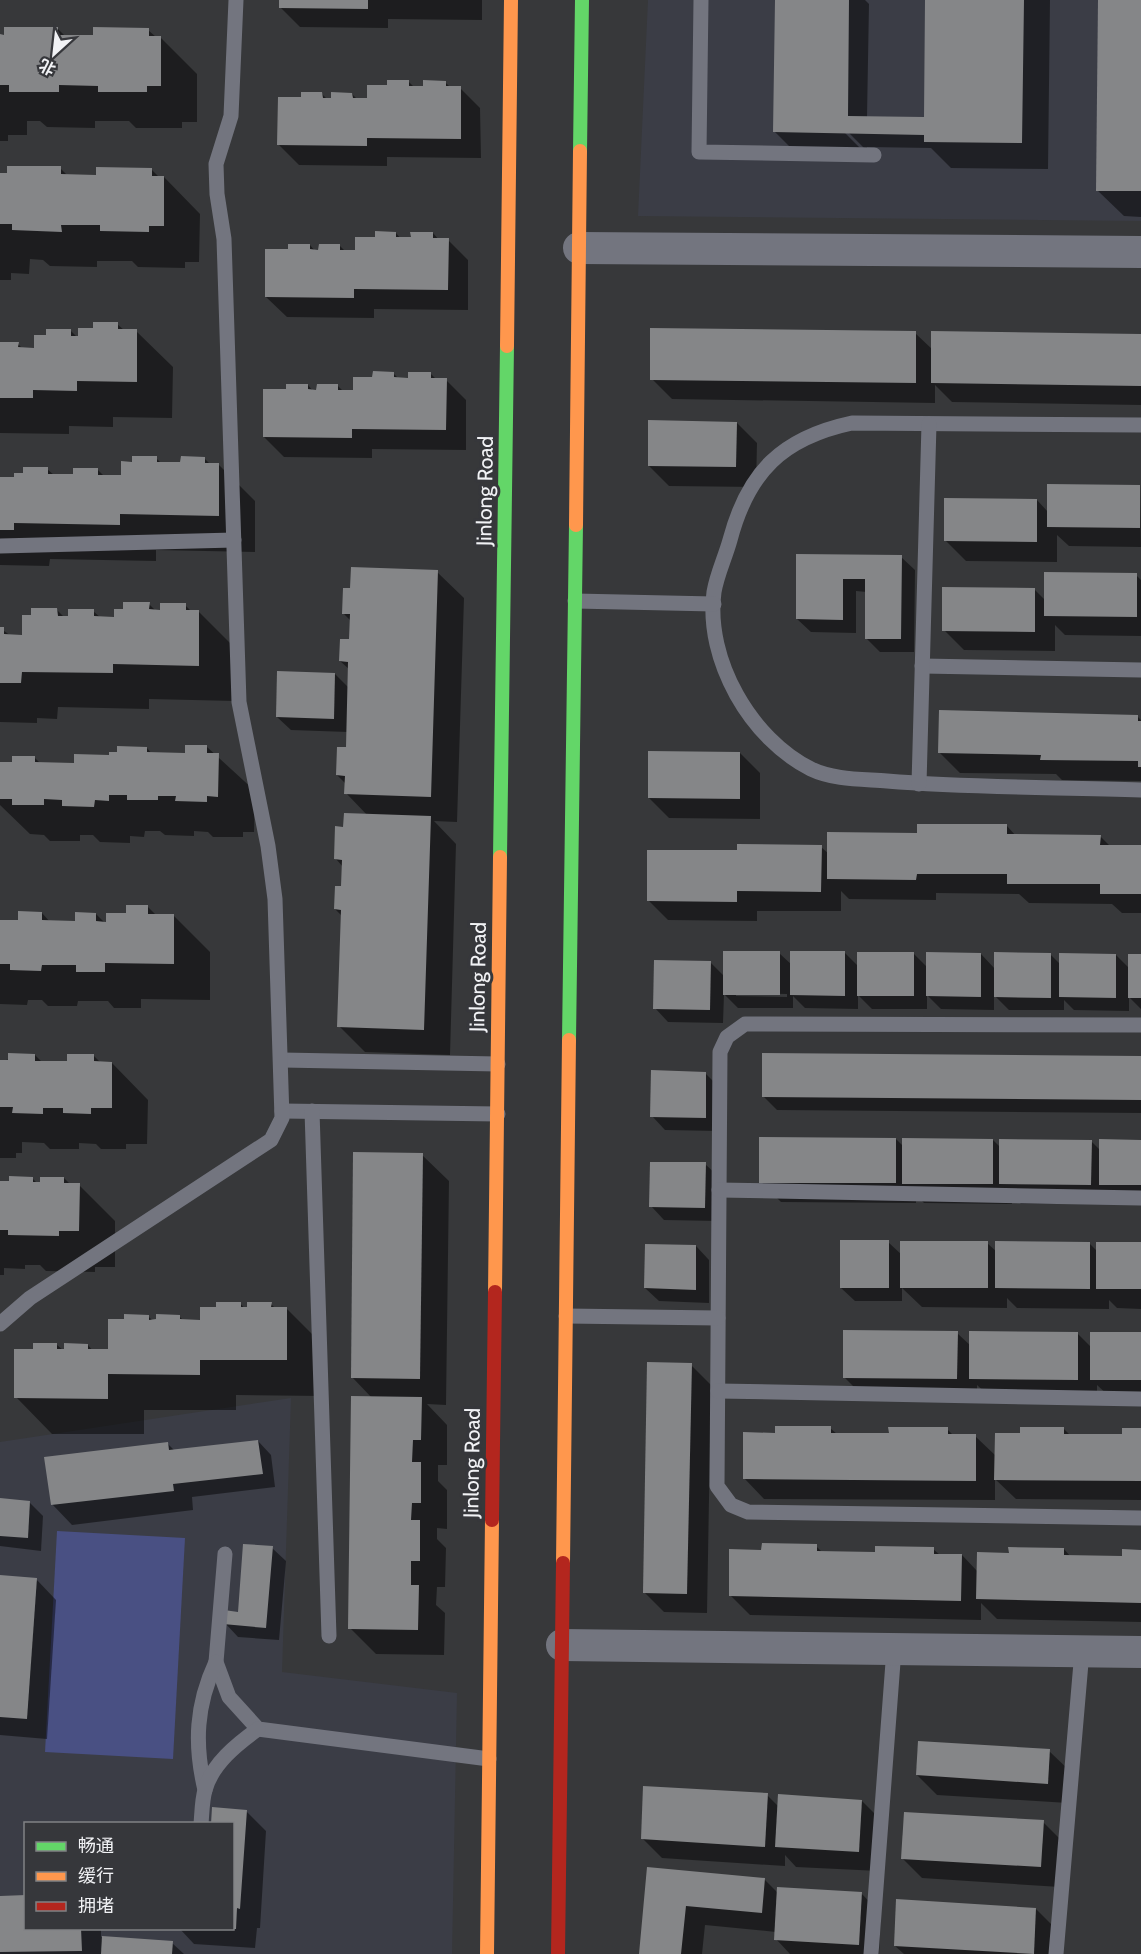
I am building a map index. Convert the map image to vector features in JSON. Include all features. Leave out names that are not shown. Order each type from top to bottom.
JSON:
[{"type":"main road","name":"Jinlong Road","points":[[487,1954],[511,0]]},
{"type":"main road","points":[[558,1954],[582,0]]},
{"type":"street","points":[[579,248],[1141,252]]},
{"type":"street","points":[[562,1646],[1141,1652]]},
{"type":"lane","points":[[0,1324],[30,1298],[271,1140],[278,1129],[282,1111],[275,899],[268,846],[239,702],[224,239],[217,194],[216,164],[231,116],[236,0]]},
{"type":"lane","points":[[701,0],[699,152],[874,155]]},
{"type":"lane","points":[[1141,425],[852,423],[826,428],[802,438],[781,453],[752,483],[742,502],[719,567],[714,604],[716,643],[731,686],[783,751],[798,762],[832,776],[919,784],[1141,790]]},
{"type":"lane","points":[[919,784],[929,424]]},
{"type":"lane","points":[[0,546],[234,540]]},
{"type":"lane","points":[[575,602],[714,604]]},
{"type":"lane","points":[[922,666],[1141,670]]},
{"type":"lane","points":[[1141,1024],[745,1024],[727,1037],[720,1052],[717,1486],[723,1497],[740,1509],[1141,1518]]},
{"type":"lane","points":[[282,1060],[498,1064]]},
{"type":"lane","points":[[282,1111],[498,1114]]},
{"type":"lane","points":[[312,1111],[329,1636]]},
{"type":"lane","points":[[719,1190],[1141,1198]]},
{"type":"lane","points":[[566,1316],[718,1318]]},
{"type":"lane","points":[[718,1391],[1141,1399]]},
{"type":"lane","points":[[201,1822],[205,1790],[197,1744],[198,1723],[207,1682],[216,1662],[225,1554]]},
{"type":"lane","points":[[871,1954],[894,1649]]},
{"type":"lane","points":[[1056,1954],[1082,1651]]},
{"type":"lane","points":[[216,1662],[229,1697],[258,1729],[489,1759]]},
{"type":"lane","points":[[205,1790],[223,1759],[239,1742],[258,1729]]},
{"type":"shaded area","points":[[648,0],[1141,0],[1141,221],[638,216]]},
{"type":"shaded area","points":[[291,1398],[282,1672],[457,1693],[452,1954],[0,1954],[0,1442]]},
{"type":"shaded area","points":[[57,1531],[185,1538],[173,1759],[45,1752]]},
{"type":"building","points":[[279,0],[368,0],[368,9],[279,8]]},
{"type":"building","points":[[775,0],[849,0],[848,116],[924,117],[925,0],[1024,0],[1022,143],[924,142],[924,135],[773,132]]},
{"type":"building","points":[[1098,0],[1141,0],[1141,191],[1096,191]]},
{"type":"building","points":[[4,27],[58,27],[58,35],[93,35],[93,27],[149,28],[149,36],[161,36],[161,86],[147,86],[147,92],[98,92],[98,86],[59,85],[59,92],[9,92],[9,85],[0,85],[0,34],[4,35]]},
{"type":"building","points":[[387,80],[409,80],[409,86],[423,86],[423,80],[446,81],[446,86],[461,86],[461,139],[367,138],[367,146],[277,145],[278,97],[301,97],[301,92],[322,92],[323,98],[331,98],[331,92],[352,93],[353,98],[367,98],[367,85],[387,85]]},
{"type":"building","points":[[7,166],[61,166],[61,174],[96,175],[96,167],[152,168],[152,176],[164,176],[164,226],[149,226],[149,232],[100,231],[100,225],[61,225],[62,232],[12,230],[12,224],[0,224],[0,173],[7,173]]},
{"type":"building","points":[[375,231],[396,232],[396,237],[411,237],[410,232],[433,232],[433,238],[449,238],[448,290],[354,289],[354,298],[265,297],[265,249],[288,249],[288,244],[310,244],[310,249],[318,250],[319,244],[340,244],[340,250],[355,250],[355,237],[375,237]]},
{"type":"building","points":[[93,322],[118,322],[118,329],[137,329],[137,382],[77,381],[77,391],[33,390],[33,398],[0,398],[0,342],[19,342],[18,347],[34,348],[34,335],[46,335],[46,329],[71,329],[71,336],[78,336],[78,328],[93,328]]},
{"type":"building","points":[[650,328],[916,331],[916,383],[650,380]]},
{"type":"building","points":[[931,331],[1141,334],[1141,386],[931,383]]},
{"type":"building","points":[[373,371],[394,372],[394,377],[408,378],[408,372],[431,372],[431,378],[447,378],[446,430],[352,429],[352,438],[263,437],[263,389],[286,389],[286,384],[308,384],[308,389],[316,390],[317,384],[338,384],[338,390],[353,390],[353,377],[372,377]]},
{"type":"building","points":[[648,420],[737,422],[736,467],[648,466]]},
{"type":"building","points":[[132,456],[157,456],[157,462],[180,462],[181,456],[205,457],[205,463],[219,463],[219,516],[120,514],[120,525],[14,523],[14,530],[0,530],[0,477],[14,477],[14,473],[23,473],[23,467],[48,467],[48,474],[73,474],[73,468],[98,468],[98,475],[121,475],[121,461],[132,462]]},
{"type":"building","points":[[1047,484],[1140,485],[1140,528],[1047,527]]},
{"type":"building","points":[[944,498],[1037,499],[1037,542],[944,541]]},
{"type":"building","points":[[796,554],[902,555],[901,639],[865,639],[865,579],[843,579],[843,620],[796,619]]},
{"type":"building","points":[[351,567],[438,570],[431,797],[344,794],[345,776],[336,775],[337,747],[346,747],[348,662],[339,661],[340,639],[349,639],[350,614],[342,614],[343,588],[350,588]]},
{"type":"building","points":[[1044,572],[1137,573],[1137,617],[1044,616]]},
{"type":"building","points":[[942,587],[1035,588],[1035,632],[942,631]]},
{"type":"building","points":[[123,602],[150,602],[149,609],[160,610],[160,603],[186,603],[186,610],[199,610],[199,666],[113,664],[113,673],[22,672],[21,683],[0,683],[0,627],[4,627],[4,634],[22,635],[22,615],[31,615],[31,608],[57,608],[58,616],[68,616],[68,609],[94,609],[94,616],[114,617],[114,609],[123,609]]},
{"type":"building","points":[[277,671],[335,673],[334,719],[276,717]]},
{"type":"building","points":[[939,710],[1138,715],[1138,721],[1141,721],[1141,767],[1138,767],[1138,761],[1040,760],[1041,755],[938,753]]},
{"type":"building","points":[[185,745],[207,745],[207,753],[219,753],[218,797],[207,796],[207,802],[175,801],[176,796],[158,796],[158,800],[127,800],[127,795],[109,795],[109,801],[95,800],[94,807],[62,806],[62,800],[44,799],[44,805],[12,805],[12,799],[0,799],[0,762],[12,762],[12,756],[35,756],[35,762],[74,763],[74,754],[109,755],[109,752],[117,752],[117,746],[147,747],[147,752],[185,753]]},
{"type":"building","points":[[648,751],[740,752],[740,799],[648,798]]},
{"type":"building","points":[[344,813],[431,816],[424,1030],[337,1027],[341,910],[334,909],[335,886],[341,886],[342,860],[334,859],[335,826],[343,827]]},
{"type":"building","points":[[917,824],[1007,824],[1007,834],[1101,835],[1100,845],[1141,845],[1141,894],[1100,894],[1100,884],[1007,884],[1007,874],[917,874],[916,880],[827,879],[827,832],[917,833]]},
{"type":"building","points":[[737,844],[822,845],[821,892],[737,891],[737,902],[647,901],[647,850],[737,850]]},
{"type":"building","points":[[126,905],[148,905],[148,914],[174,914],[174,964],[105,963],[105,972],[76,972],[76,965],[42,965],[41,971],[10,970],[10,964],[0,964],[0,920],[18,920],[18,911],[42,912],[42,920],[75,921],[75,912],[96,913],[96,921],[106,922],[106,913],[126,913]]},
{"type":"building","points":[[723,951],[780,951],[780,995],[723,995]]},
{"type":"building","points":[[790,951],[845,951],[845,996],[790,995]]},
{"type":"building","points":[[857,952],[914,952],[914,996],[857,996]]},
{"type":"building","points":[[926,952],[981,953],[981,997],[926,996]]},
{"type":"building","points":[[994,952],[1051,953],[1051,998],[994,997]]},
{"type":"building","points":[[1059,953],[1116,954],[1116,998],[1059,997]]},
{"type":"building","points":[[1128,954],[1141,954],[1141,998],[1128,998]]},
{"type":"building","points":[[654,960],[711,961],[710,1010],[653,1009]]},
{"type":"building","points":[[8,1053],[35,1054],[35,1061],[67,1061],[67,1054],[94,1054],[94,1061],[112,1062],[112,1108],[91,1108],[91,1114],[63,1113],[63,1108],[43,1108],[43,1114],[12,1113],[13,1107],[0,1107],[0,1060],[8,1060]]},
{"type":"building","points":[[762,1053],[1141,1056],[1141,1100],[762,1097]]},
{"type":"building","points":[[651,1070],[706,1072],[706,1118],[650,1117]]},
{"type":"building","points":[[759,1137],[896,1138],[896,1183],[759,1183]]},
{"type":"building","points":[[902,1138],[993,1139],[993,1184],[902,1184]]},
{"type":"building","points":[[999,1139],[1092,1140],[1091,1185],[999,1184]]},
{"type":"building","points":[[1099,1139],[1141,1140],[1141,1185],[1099,1185]]},
{"type":"building","points":[[353,1152],[423,1153],[420,1379],[351,1378]]},
{"type":"building","points":[[650,1162],[706,1162],[705,1208],[649,1207]]},
{"type":"building","points":[[9,1176],[33,1177],[33,1182],[40,1182],[40,1177],[64,1177],[64,1183],[80,1183],[79,1231],[59,1231],[59,1236],[8,1235],[8,1230],[0,1230],[0,1181],[9,1181]]},
{"type":"building","points":[[840,1240],[889,1240],[889,1288],[840,1288]]},
{"type":"building","points":[[900,1241],[988,1241],[988,1288],[900,1288]]},
{"type":"building","points":[[995,1241],[1090,1242],[1090,1289],[995,1288]]},
{"type":"building","points":[[1096,1242],[1141,1242],[1141,1289],[1096,1289]]},
{"type":"building","points":[[645,1244],[696,1245],[696,1290],[644,1288]]},
{"type":"building","points":[[216,1302],[241,1302],[241,1307],[247,1307],[247,1302],[272,1302],[271,1307],[287,1307],[287,1360],[200,1360],[200,1375],[108,1374],[108,1399],[14,1398],[14,1349],[33,1349],[33,1343],[57,1343],[57,1349],[64,1349],[64,1343],[88,1344],[88,1349],[108,1349],[108,1319],[124,1319],[124,1314],[149,1315],[149,1320],[156,1319],[156,1314],[180,1315],[180,1319],[200,1320],[200,1307],[216,1307]]},
{"type":"building","points":[[843,1330],[958,1331],[957,1379],[843,1378]]},
{"type":"building","points":[[969,1331],[1078,1332],[1078,1380],[969,1379]]},
{"type":"building","points":[[1090,1332],[1141,1332],[1141,1380],[1090,1380]]},
{"type":"building","points":[[647,1362],[692,1363],[687,1594],[643,1593]]},
{"type":"building","points":[[351,1396],[422,1397],[421,1440],[413,1440],[412,1462],[421,1462],[421,1503],[412,1503],[411,1520],[420,1520],[420,1561],[411,1561],[411,1585],[419,1585],[418,1630],[348,1629]]},
{"type":"building","points":[[775,1426],[831,1426],[831,1433],[889,1433],[888,1427],[948,1427],[948,1434],[976,1434],[976,1481],[743,1479],[743,1432],[775,1433]]},
{"type":"building","points":[[1020,1427],[1064,1427],[1064,1434],[1122,1434],[1122,1428],[1141,1428],[1141,1481],[994,1480],[995,1433],[1020,1433]]},
{"type":"building","points":[[258,1440],[263,1474],[173,1484],[174,1491],[51,1505],[44,1457],[168,1442],[169,1450]]},
{"type":"building","points":[[0,1498],[30,1501],[28,1538],[0,1536]]},
{"type":"building","points":[[762,1543],[817,1544],[817,1551],[875,1552],[875,1546],[934,1547],[934,1554],[962,1554],[961,1601],[729,1596],[729,1549],[761,1550]]},
{"type":"building","points":[[243,1544],[273,1546],[266,1628],[223,1624],[224,1610],[238,1612]]},
{"type":"building","points":[[1008,1547],[1064,1548],[1064,1555],[1122,1556],[1122,1549],[1141,1550],[1141,1603],[976,1599],[977,1552],[1009,1553]]},
{"type":"building","points":[[0,1575],[37,1578],[27,1719],[0,1717]]},
{"type":"building","points":[[918,1741],[1050,1749],[1048,1784],[916,1775]]},
{"type":"building","points":[[643,1786],[768,1793],[765,1847],[641,1839]]},
{"type":"building","points":[[778,1794],[862,1800],[859,1852],[775,1847]]},
{"type":"building","points":[[212,1807],[247,1810],[240,1909],[237,1908],[236,1929],[234,1929],[234,1822],[211,1822]]},
{"type":"building","points":[[904,1812],[1044,1820],[1041,1867],[901,1859]]},
{"type":"building","points":[[647,1867],[765,1878],[762,1913],[686,1906],[681,1954],[639,1954]]},
{"type":"building","points":[[777,1887],[862,1892],[859,1945],[774,1940]]},
{"type":"building","points":[[24,1895],[24,1930],[81,1930],[82,1951],[0,1952],[0,1896]]},
{"type":"building","points":[[896,1899],[1036,1908],[1034,1954],[894,1946]]},
{"type":"building","points":[[102,1936],[173,1941],[172,1954],[101,1954]]},
{"type":"traffic: fast","points":[[580,151],[582,0]]},
{"type":"traffic: fast","points":[[500,857],[507,346]]},
{"type":"traffic: fast","points":[[569,1040],[576,525]]},
{"type":"traffic: slow","points":[[507,346],[511,0]]},
{"type":"traffic: slow","points":[[576,525],[580,151]]},
{"type":"traffic: slow","points":[[495,1292],[500,857]]},
{"type":"traffic: slow","points":[[563,1563],[569,1040]]},
{"type":"traffic: slow","points":[[487,1954],[492,1520]]},
{"type":"traffic: jam","points":[[492,1520],[495,1292]]},
{"type":"traffic: jam","points":[[558,1954],[563,1563]]}]
